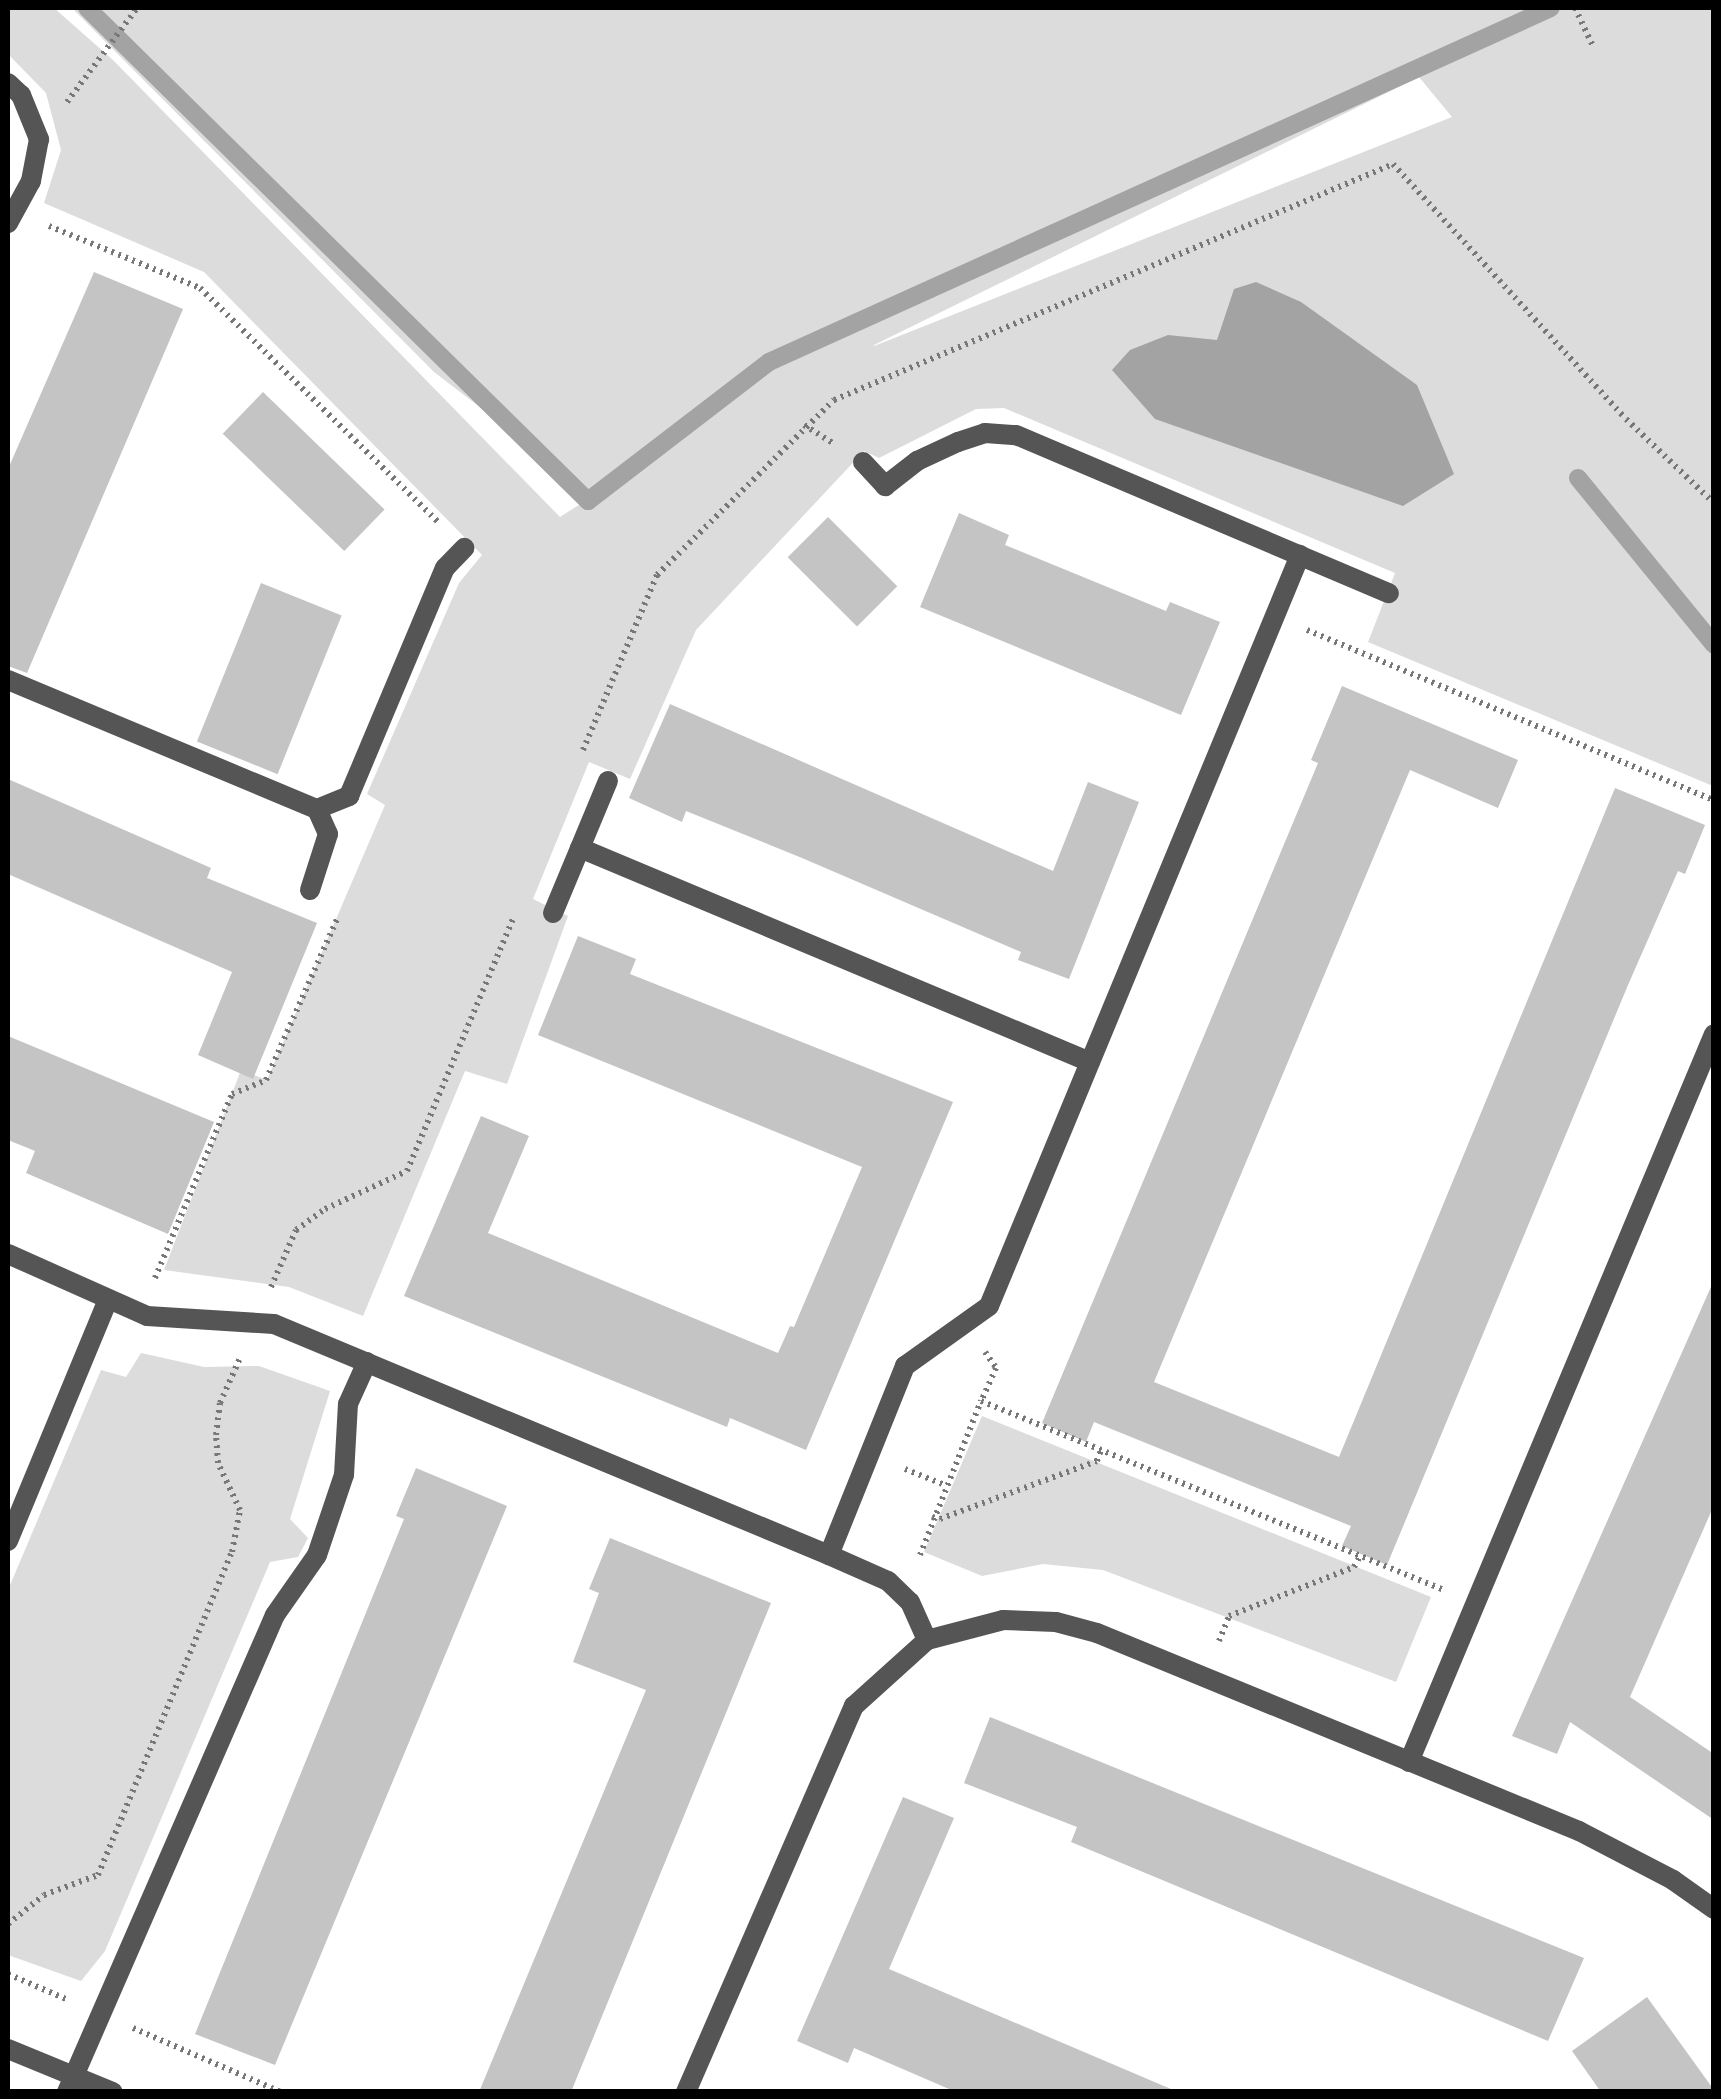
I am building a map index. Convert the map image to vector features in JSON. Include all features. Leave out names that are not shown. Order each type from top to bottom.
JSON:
[{"type":"street","points":[[8,82],[21,95],[39,138],[31,181],[10,217]]},
{"type":"street","points":[[863,462],[886,486],[917,460],[958,442],[985,433],[1016,436],[1389,593]]},
{"type":"street","points":[[317,810],[350,796],[445,568],[464,548]]},
{"type":"street","points":[[829,1555],[905,1366],[968,1326],[989,1306],[1300,555]]},
{"type":"street","points":[[8,680],[317,810],[328,834],[326,851],[310,890]]},
{"type":"street","points":[[554,914],[608,781]]},
{"type":"street","points":[[580,848],[1090,1062]]},
{"type":"street","points":[[1409,1762],[1714,1034]]},
{"type":"street","points":[[8,1254],[147,1316],[274,1324],[829,1555],[888,1581],[910,1602],[927,1640]]},
{"type":"street","points":[[8,1541],[108,1300]]},
{"type":"street","points":[[70,2083],[275,1615],[317,1555],[344,1475],[348,1404],[367,1362]]},
{"type":"street","points":[[690,2090],[834,1740],[854,1706],[927,1640],[1003,1620],[1056,1622],[1203,1676],[1580,1831],[1673,1880],[1714,1909]]},
{"type":"street","points":[[8,2048],[70,2083],[113,2092]]},
{"type":"path","points":[[32,123],[62,109],[137,8]]},
{"type":"path","points":[[1575,8],[1593,46]]},
{"type":"path","points":[[1393,164],[1626,419],[1714,503]]},
{"type":"path","points":[[10,217],[200,288],[464,548]]},
{"type":"path","points":[[1274,616],[1714,800]]},
{"type":"path","points":[[170,1289],[151,1286],[232,1094],[266,1080],[343,904],[310,890]]},
{"type":"path","points":[[910,1602],[938,1580],[917,1551],[996,1368],[968,1326]]},
{"type":"path","points":[[981,1401],[1476,1603]]},
{"type":"path","points":[[932,1517],[940,1520],[1097,1461],[1100,1450]]},
{"type":"path","points":[[1203,1676],[1229,1616],[1354,1567],[1360,1556]]},
{"type":"path","points":[[8,1974],[281,2092]]},
{"type":"shaded area","points":[[8,8],[54,8],[113,60],[560,517],[585,501],[549,460],[434,372],[72,8],[1713,8],[1713,786],[1368,642],[1395,573],[1004,408],[976,409],[879,458],[864,451],[696,630],[630,779],[589,762],[533,899],[568,916],[507,1084],[465,1071],[363,1316],[289,1287],[164,1270],[241,1070],[267,1080],[385,805],[367,794],[459,583],[482,555],[204,272],[44,203],[61,150],[46,93],[8,54]],"holes":[[[1419,77],[1452,117],[874,346]]]},
{"type":"shaded area","points":[[1256,282],[1301,302],[1417,385],[1454,474],[1403,506],[1155,419],[1112,370],[1130,350],[1168,335],[1217,340],[1234,289]]},
{"type":"shaded area","points":[[141,1353],[204,1367],[259,1366],[330,1391],[290,1519],[308,1538],[298,1557],[270,1562],[105,1951],[81,1981],[8,1955],[8,1590],[101,1370],[126,1377]]},
{"type":"shaded area","points":[[982,1416],[1431,1597],[1396,1682],[1103,1570],[1043,1564],[982,1576],[924,1552]]},
{"type":"building","points":[[94,272],[183,309],[27,673],[8,666],[8,469]]},
{"type":"building","points":[[263,392],[385,509],[344,551],[223,434]]},
{"type":"building","points":[[959,513],[1009,535],[1005,545],[1166,611],[1170,602],[1220,622],[1181,715],[920,607]]},
{"type":"building","points":[[828,517],[897,586],[857,627],[788,557]]},
{"type":"building","points":[[261,583],[342,616],[278,774],[197,742]]},
{"type":"building","points":[[1342,686],[1518,760],[1498,808],[1410,770],[1154,1382],[1339,1457],[1615,788],[1705,825],[1685,874],[1678,871],[1628,985],[1387,1565],[1342,1546],[1351,1526],[1094,1422],[1086,1442],[1042,1423],[1318,763],[1311,760]]},
{"type":"building","points":[[670,704],[1053,871],[1088,782],[1139,802],[1069,979],[1018,960],[1021,952],[802,858],[686,811],[682,822],[629,798]]},
{"type":"building","points":[[8,779],[211,868],[207,878],[317,923],[253,1079],[198,1055],[232,972],[8,874]]},
{"type":"building","points":[[578,936],[636,959],[630,974],[953,1102],[806,1450],[730,1418],[727,1427],[404,1296],[481,1116],[529,1136],[488,1233],[778,1353],[790,1326],[794,1327],[862,1167],[538,1035]]},
{"type":"building","points":[[8,1036],[214,1122],[168,1234],[26,1173],[35,1151],[8,1140]]},
{"type":"building","points":[[1714,1280],[1714,1505],[1630,1697],[1714,1754],[1714,1820],[1570,1722],[1557,1754],[1512,1736]]},
{"type":"building","points":[[416,1468],[507,1506],[275,2065],[195,2034],[404,1519],[396,1516]]},
{"type":"building","points":[[610,1538],[771,1603],[571,2092],[479,2092],[646,1690],[573,1662],[599,1593],[589,1589]]},
{"type":"building","points":[[990,1717],[1584,1958],[1548,2041],[1071,1842],[1077,1827],[964,1783]]},
{"type":"building","points":[[903,1797],[954,1818],[889,1969],[1178,2092],[956,2092],[854,2048],[848,2063],[797,2041]]},
{"type":"building","points":[[1647,1997],[1714,2092],[1601,2092],[1572,2051]]},
{"type":"waterway","points":[[87,8],[588,501],[769,362],[1551,8]]},
{"type":"waterway","points":[[1578,478],[1714,645]]}]
